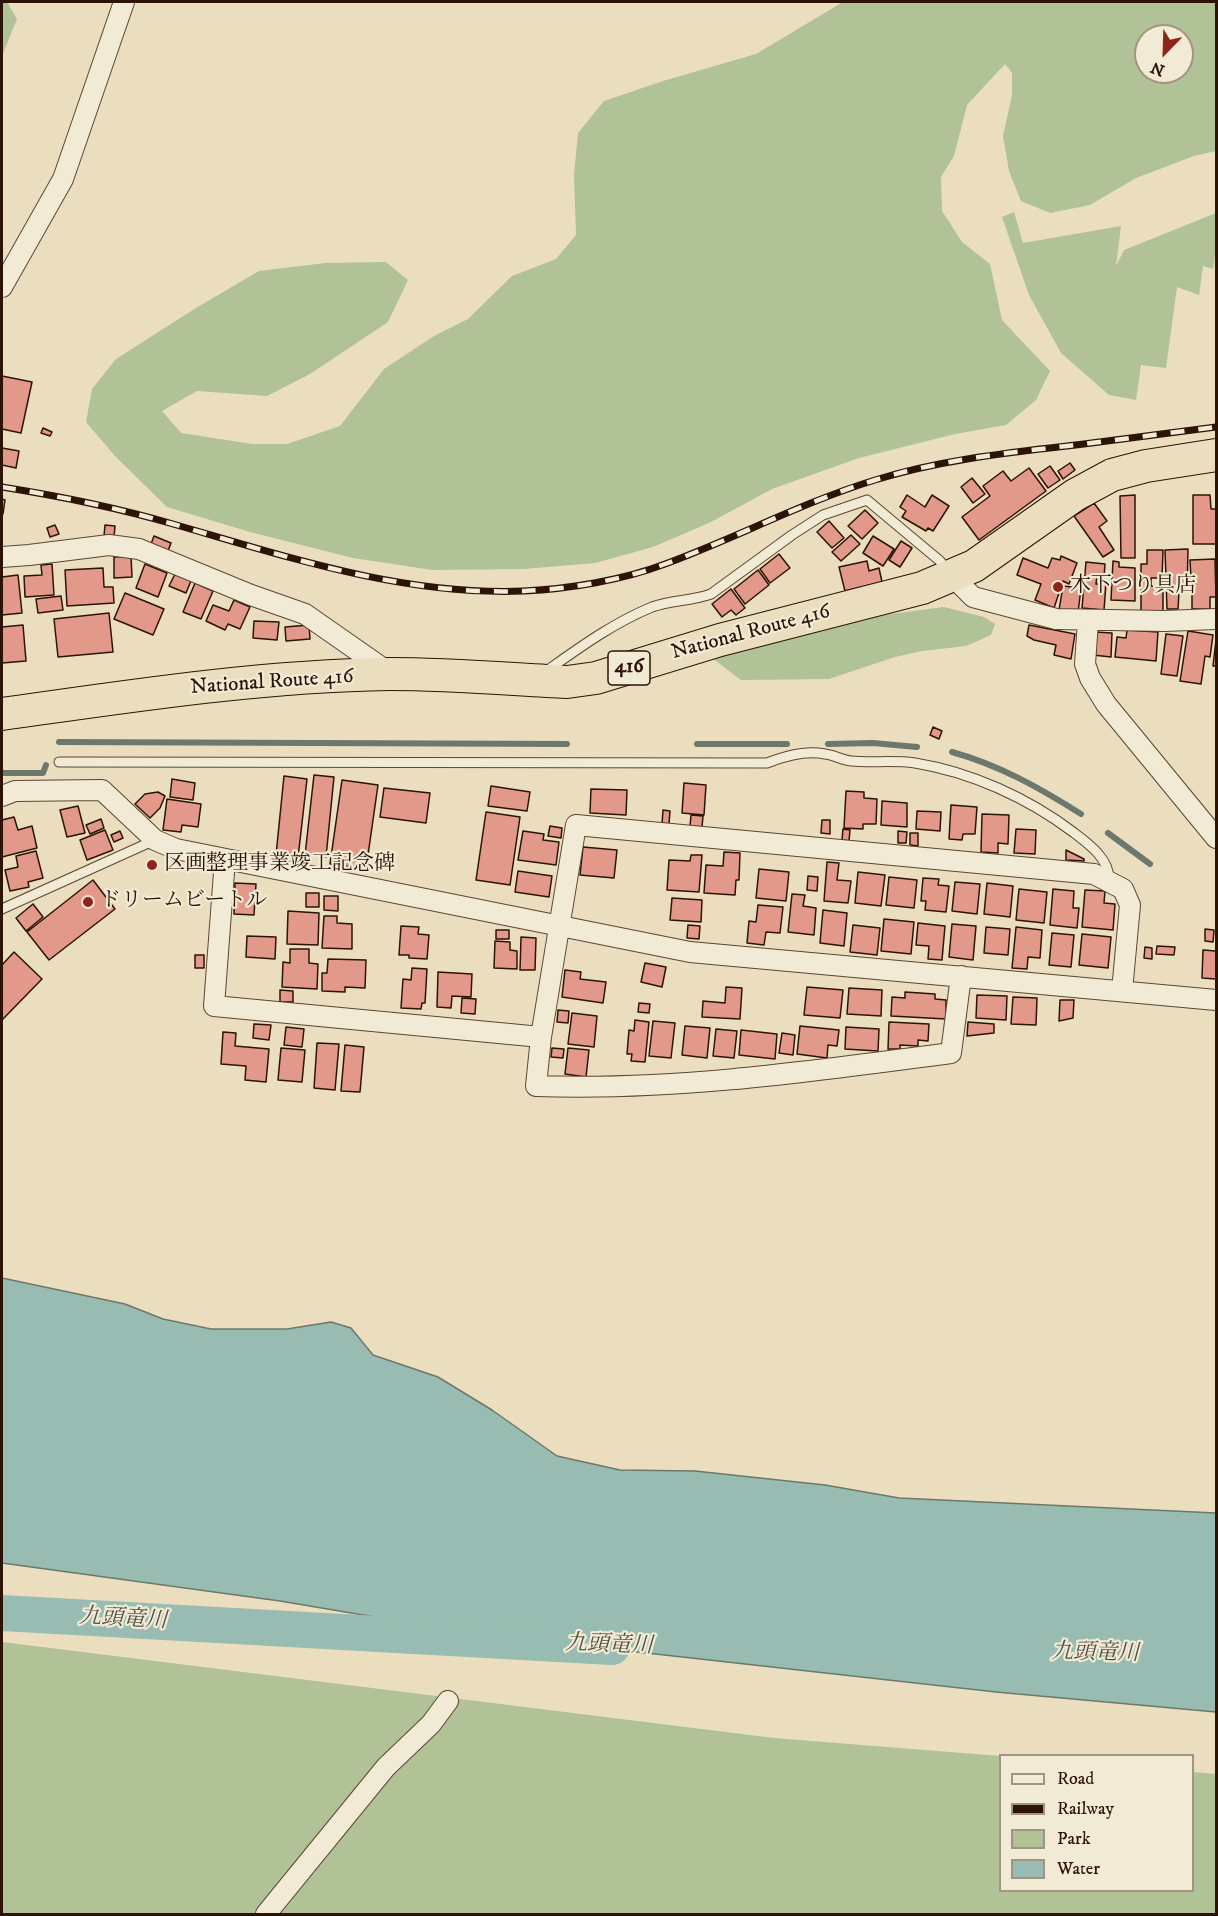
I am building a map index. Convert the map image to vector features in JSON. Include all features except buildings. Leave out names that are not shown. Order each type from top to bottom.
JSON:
[{"type":"highway","name":"National Route 416","points":[[2,714],[275,680],[391,674],[567,682],[596,678],[720,640],[922,588],[974,566],[1075,495],[1112,475],[1146,466],[1216,456]]},
{"type":"street","points":[[2,287],[63,179],[124,2]]},
{"type":"street","points":[[2,557],[109,545],[139,549],[251,595],[305,614],[391,674]]},
{"type":"street","points":[[952,577],[973,597],[1056,619],[1088,621],[1216,619]]},
{"type":"street","points":[[1088,621],[1085,664],[1090,678],[1106,704],[1216,838]]},
{"type":"street","points":[[2,796],[15,791],[102,790],[154,840],[176,849],[690,952],[1216,1000]]},
{"type":"street","points":[[961,976],[951,1053],[732,1079],[592,1088],[536,1086],[541,1037],[576,825],[1094,874],[1124,890],[1130,904],[1122,991]]},
{"type":"street","points":[[225,859],[214,1006],[541,1037]]},
{"type":"street","points":[[266,1914],[386,1767],[431,1724],[448,1701]]},
{"type":"lane","points":[[534,680],[597,636],[653,607],[696,600],[711,594],[783,540],[823,515],[867,500],[940,561],[952,577]]},
{"type":"lane","points":[[59,762],[767,763],[794,754],[824,753],[848,761],[914,763],[955,772],[985,782],[1063,824],[1093,847],[1110,870],[1109,881]]},
{"type":"lane","points":[[2,909],[154,840]]},
{"type":"green space","points":[[2,2],[7,2],[17,19],[2,56]]},
{"type":"green space","points":[[843,2],[1216,2],[1216,151],[1194,156],[1136,178],[1090,205],[1050,213],[1021,201],[1009,171],[1003,136],[1012,95],[1012,73],[1005,64],[967,105],[954,156],[941,177],[942,211],[962,242],[990,264],[1002,320],[1050,371],[1036,400],[1006,425],[955,434],[859,458],[772,489],[711,522],[653,547],[595,563],[524,569],[432,570],[353,558],[250,532],[167,507],[115,456],[86,422],[92,389],[116,359],[259,271],[325,263],[386,262],[408,280],[388,322],[310,374],[267,396],[197,391],[162,411],[181,433],[252,444],[287,444],[340,426],[384,369],[434,336],[468,319],[512,276],[556,259],[576,235],[574,175],[578,133],[604,101],[756,54]]},
{"type":"green space","points":[[1014,212],[1023,243],[1121,226],[1116,266],[1124,250],[1216,213],[1213,269],[1203,266],[1199,295],[1177,287],[1166,368],[1141,365],[1136,400],[1109,395],[1061,353],[1029,295],[1002,217]]},
{"type":"green space","points":[[944,607],[984,617],[995,624],[991,635],[966,646],[895,657],[829,679],[741,680],[712,658],[860,618]]},
{"type":"green space","points":[[2,1642],[774,1738],[999,1756],[999,1892],[1194,1892],[1194,1772],[1216,1774],[1216,1914],[2,1914]]},
{"type":"water","points":[[2,1278],[125,1304],[163,1319],[211,1329],[287,1329],[331,1322],[351,1328],[373,1355],[438,1377],[492,1410],[557,1456],[620,1470],[695,1471],[825,1485],[899,1498],[1216,1513],[1216,1712],[996,1692],[476,1634],[280,1601],[2,1563]]},
{"type":"waterway","points":[[59,742],[567,744]]},
{"type":"waterway","points":[[828,744],[873,743],[917,747]]},
{"type":"waterway","points":[[697,744],[787,744]]},
{"type":"waterway","points":[[952,752],[1019,778],[1081,814]]},
{"type":"waterway","points":[[2,773],[43,773],[46,765]]},
{"type":"waterway","points":[[1108,833],[1150,864]]},
{"type":"waterway","name":"九頭竜川","points":[[2,1613],[612,1647]]},
{"type":"railway","points":[[2,487],[67,498],[131,513],[303,561],[390,581],[479,591],[524,591],[596,583],[649,570],[796,509],[898,473],[995,455],[1216,427]]},
{"type":"place","name":"木下つり具店","points":[[1058,587]]},
{"type":"place","name":"区画整理事業竣工記念碑","points":[[152,865]]},
{"type":"place","name":"ドリームビートル","points":[[88,902]]}]
